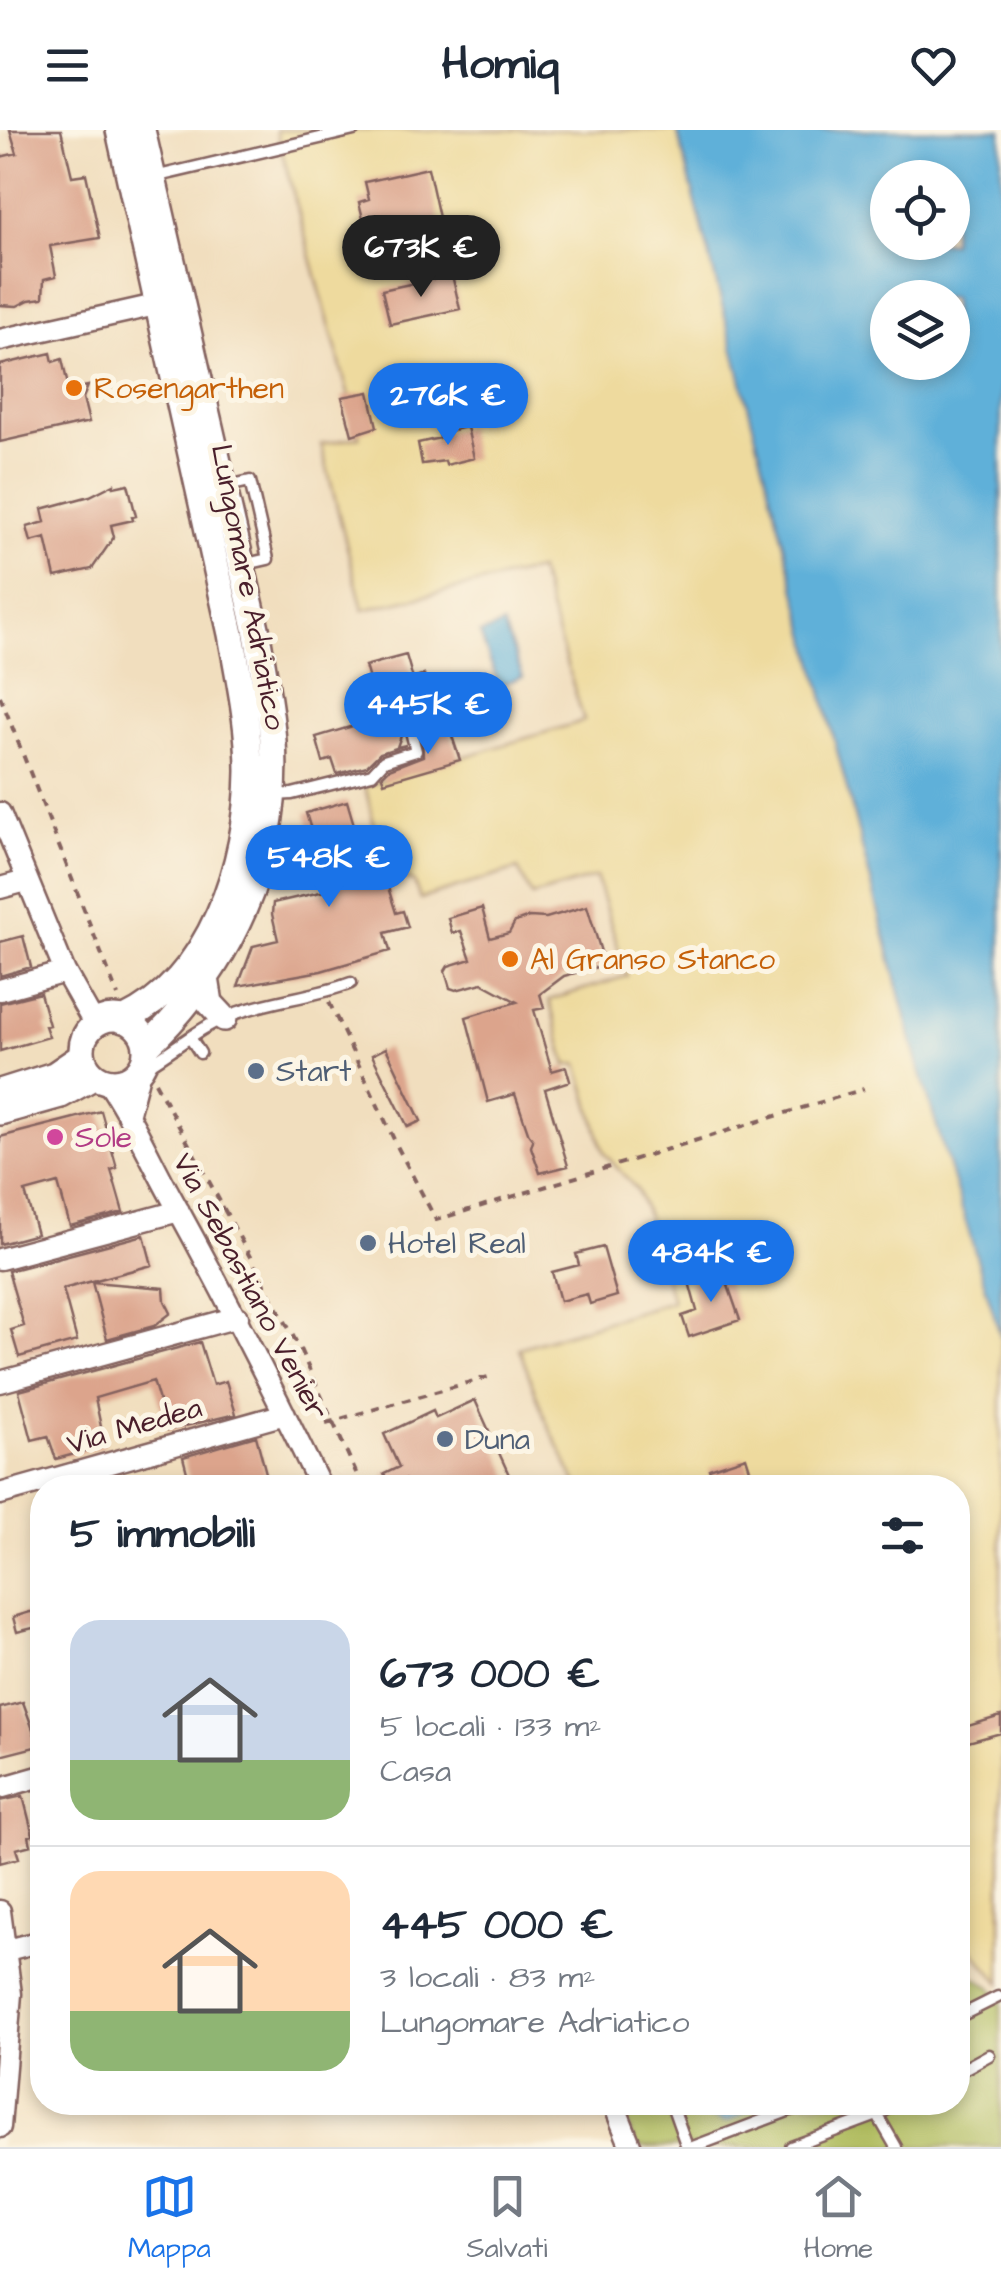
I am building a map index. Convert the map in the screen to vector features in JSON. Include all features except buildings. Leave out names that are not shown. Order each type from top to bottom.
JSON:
[{"type":"street","name":"Lungomare Adriatico","points":[[118,130],[223,487],[242,566],[273,742],[266,844],[255,886],[236,930],[206,978],[143,1058]]},
{"type":"street","name":"Lungomare Adriatico","points":[[124,1020],[142,1012],[159,997],[194,958],[215,922],[242,839],[249,772],[245,708],[169,302],[153,178],[142,130]]},
{"type":"street","points":[[0,340],[169,302]]},
{"type":"street","points":[[1,820],[65,972],[94,1025]]},
{"type":"street","points":[[0,888],[26,881]]},
{"type":"street","points":[[0,990],[65,972]]},
{"type":"street","points":[[206,978],[210,1003],[224,1018]]},
{"type":"street","points":[[95,1071],[84,1039],[94,1025],[113,1018],[139,1030],[143,1058],[129,1112]]},
{"type":"street","points":[[0,1092],[54,1076],[95,1071],[125,1080],[143,1058]]},
{"type":"street","points":[[0,1112],[61,1094],[95,1071]]},
{"type":"street","name":"Via Sebastiano Venier","points":[[95,1071],[129,1112],[238,1317],[315,1475]]},
{"type":"street","points":[[0,1260],[179,1210]]},
{"type":"street","points":[[0,1382],[238,1317]]},
{"type":"street","name":"Via Medea","points":[[68,1475],[285,1414]]},
{"type":"street","name":"Via Medea","points":[[0,1494],[30,1486]]},
{"type":"street","points":[[0,1788],[30,1779]]},
{"type":"street","points":[[0,1912],[8,1950],[9,2038],[0,2127]]},
{"type":"street","points":[[8,1950],[30,1945]]},
{"type":"street","points":[[618,2115],[632,2147]]},
{"type":"lane","points":[[153,178],[354,130]]},
{"type":"lane","points":[[272,795],[292,794],[372,774],[384,761],[416,752],[409,723],[429,718]]},
{"type":"lane","points":[[143,1058],[191,1039],[224,1018],[351,983]]},
{"type":"lane","points":[[191,1039],[200,1053]]},
{"type":"lane","points":[[970,2012],[998,1997]]},
{"type":"lane","points":[[970,2065],[989,2055]]},
{"type":"lane","points":[[677,2115],[690,2147],[777,2115]]},
{"type":"lane","points":[[791,2147],[874,2115]]},
{"type":"lane","points":[[878,2115],[896,2147]]},
{"type":"path","points":[[0,696],[122,1005],[124,1020]]},
{"type":"path","points":[[324,993],[436,1220],[864,1089]]},
{"type":"path","points":[[143,1058],[299,1346],[329,1422],[356,1475]]},
{"type":"path","points":[[207,1216],[224,1207]]},
{"type":"path","points":[[329,1422],[495,1375]]},
{"type":"green space","points":[[970,1976],[991,1987],[1001,2002],[1001,2147],[636,2147],[624,2115],[970,2115]]},
{"type":"sand","points":[[276,130],[696,130],[1001,1280],[1001,1984],[970,1948],[970,1475],[572,1475],[544,1416],[519,1348],[672,1301],[637,1190],[604,1153],[578,1064],[567,1065],[549,1000],[627,976],[596,877],[532,896],[518,869],[420,899],[414,882],[385,870],[365,786],[584,721],[538,570],[363,610],[321,444],[360,437]]},
{"type":"water","points":[[677,130],[1001,130],[1001,1338],[918,1064]]},
{"type":"water","points":[[503,625],[523,677],[499,685],[480,634]]},
{"type":"water","points":[[710,2115],[740,2115],[726,2122]]},
{"type":"place","name":"Rosengarthen","points":[[74,388]]},
{"type":"place","name":"Al Granso Stanco","points":[[510,959]]},
{"type":"place","name":"Start","points":[[256,1071]]},
{"type":"place","name":"Sole","points":[[55,1137]]},
{"type":"place","name":"Hotel Real","points":[[368,1243]]},
{"type":"place","name":"Duna","points":[[445,1439]]}]
